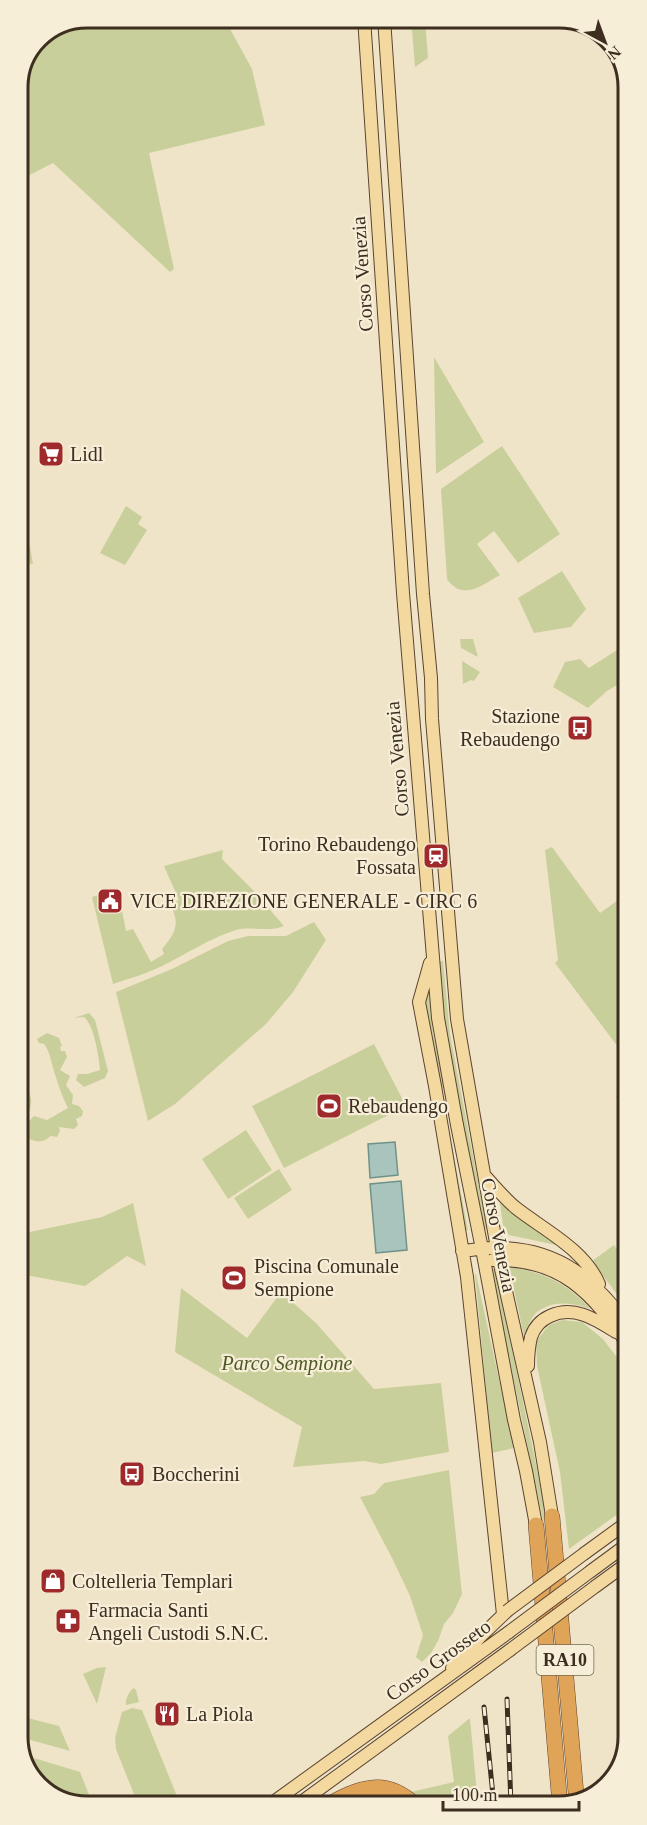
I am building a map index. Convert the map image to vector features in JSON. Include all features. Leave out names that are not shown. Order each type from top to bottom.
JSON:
[{"type":"highway","name":"RA10","points":[[552,1516],[576,1794]]},
{"type":"highway","name":"RA10","points":[[536,1525],[559,1796]]},
{"type":"highway","points":[[344,1796],[353,1791],[372,1787],[395,1791],[402,1796]]},
{"type":"main road","name":"Corso Venezia","points":[[365,29],[403,590],[438,1018],[536,1525]]},
{"type":"main road","name":"Corso Venezia","points":[[385,29],[422,584],[456,1007],[498,1254],[540,1442],[552,1516]]},
{"type":"main road","points":[[432,954],[419,1002],[471,1304],[505,1613]]},
{"type":"main road","points":[[435,1086],[457,1125]]},
{"type":"main road","points":[[485,1175],[515,1207],[582,1258],[597,1279],[618,1321]]},
{"type":"main road","points":[[462,1251],[483,1255],[524,1250],[555,1259],[587,1278],[603,1293]]},
{"type":"main road","points":[[498,1254],[557,1272],[579,1286],[618,1327]]},
{"type":"main road","points":[[526,1382],[531,1335],[537,1326],[551,1316],[567,1311],[577,1313],[618,1332]]},
{"type":"main road","points":[[433,1689],[480,1636],[505,1613],[618,1529]]},
{"type":"main road","name":"Corso Grosseto","points":[[282,1796],[433,1689],[618,1551]]},
{"type":"main road","name":"Corso Grosseto","points":[[310,1796],[618,1570]]},
{"type":"green space","points":[[88,28],[230,28],[252,69],[265,125],[149,153],[174,269],[170,272],[53,163],[29,175],[31,72],[38,55],[55,38],[65,33]]},
{"type":"green space","points":[[412,29],[426,29],[428,58],[415,67]]},
{"type":"green space","points":[[434,357],[484,442],[436,474]]},
{"type":"green space","points":[[502,446],[560,534],[518,563],[494,531],[477,544],[500,575],[480,587],[460,589],[453,586],[447,579],[441,489]]},
{"type":"green space","points":[[126,506],[142,517],[138,524],[147,530],[125,565],[100,553]]},
{"type":"green space","points":[[29,540],[33,564],[29,564]]},
{"type":"green space","points":[[562,571],[586,609],[571,627],[534,633],[518,598]]},
{"type":"green space","points":[[460,639],[473,639],[478,657],[461,648]]},
{"type":"green space","points":[[618,651],[618,684],[588,708],[553,687],[565,662],[580,659],[589,668]]},
{"type":"green space","points":[[462,661],[480,672],[474,681],[463,684]]},
{"type":"green space","points":[[552,847],[600,913],[618,900],[618,1047],[555,963],[558,960],[545,850]]},
{"type":"green space","points":[[223,850],[222,859],[284,926],[272,929],[239,929],[224,934],[153,970],[113,984],[92,897],[118,890],[126,931],[133,929],[151,962],[164,954],[162,949],[173,933],[176,923],[170,905],[179,900],[164,866]]},
{"type":"green space","points":[[314,922],[326,940],[293,992],[266,1024],[175,1104],[148,1121],[116,992],[172,969],[228,941],[248,936],[286,936]]},
{"type":"green space","points":[[443,961],[450,1034],[487,1229],[483,1229],[445,1035],[438,962]]},
{"type":"green space","points":[[429,989],[433,1033],[445,1091],[438,1080],[424,1002]]},
{"type":"green space","points":[[89,1013],[95,1020],[108,1071],[105,1078],[84,1087],[76,1080],[78,1074],[100,1070],[97,1050],[88,1021],[84,1017],[74,1018]]},
{"type":"green space","points":[[47,1033],[59,1038],[61,1051],[65,1051],[67,1057],[60,1070],[70,1076],[66,1085],[73,1095],[72,1104],[79,1106],[83,1111],[82,1116],[76,1119],[78,1125],[74,1129],[59,1127],[57,1137],[51,1136],[43,1141],[29,1139],[28,1122],[34,1116],[47,1120],[68,1108],[48,1050],[37,1039]]},
{"type":"green space","name":"Rebaudengo","points":[[374,1044],[406,1106],[284,1168],[252,1106]]},
{"type":"green space","points":[[28,1090],[31,1098],[28,1112]]},
{"type":"green space","points":[[445,1110],[468,1230],[464,1231]]},
{"type":"green space","points":[[246,1130],[272,1170],[228,1199],[202,1159]]},
{"type":"green space","points":[[279,1169],[292,1190],[248,1219],[234,1198]]},
{"type":"green space","points":[[133,1203],[146,1266],[127,1256],[85,1286],[28,1276],[28,1232],[102,1217]]},
{"type":"green space","points":[[500,1203],[556,1245],[509,1235],[503,1225]]},
{"type":"green space","points":[[614,1245],[618,1251],[618,1296],[592,1261]]},
{"type":"green space","points":[[509,1267],[534,1272],[554,1280],[591,1309],[569,1304],[548,1306],[533,1316],[524,1336]]},
{"type":"green space","points":[[494,1269],[545,1507],[546,1520],[543,1521],[491,1271]]},
{"type":"green space","points":[[475,1274],[514,1448],[492,1453]]},
{"type":"green space","name":"Parco Sempione","points":[[181,1288],[247,1338],[281,1292],[316,1323],[374,1389],[441,1383],[449,1452],[381,1464],[364,1461],[293,1467],[302,1427],[175,1352]]},
{"type":"green space","points":[[562,1320],[582,1322],[603,1339],[618,1359],[618,1514],[569,1549],[560,1472],[537,1366],[536,1341],[549,1325]]},
{"type":"green space","points":[[449,1470],[462,1594],[453,1613],[444,1624],[431,1653],[422,1662],[416,1657],[423,1635],[410,1596],[360,1497],[374,1494],[384,1483]]},
{"type":"green space","points":[[106,1667],[97,1704],[83,1674]]},
{"type":"green space","points":[[134,1688],[139,1702],[126,1705],[130,1691]]},
{"type":"green space","points":[[132,1708],[142,1710],[177,1796],[135,1796],[116,1749],[115,1738],[122,1712]]},
{"type":"green space","points":[[28,1718],[59,1726],[70,1751],[28,1739]]},
{"type":"green space","points":[[470,1718],[477,1796],[415,1796],[411,1792],[454,1782],[448,1736]]},
{"type":"green space","points":[[33,1759],[80,1772],[90,1796],[72,1794],[58,1789],[43,1776]]},
{"type":"green space","points":[[384,1792],[392,1796],[353,1796]]},
{"type":"water","points":[[395,1142],[398,1175],[370,1178],[368,1144]]},
{"type":"water","points":[[401,1181],[407,1250],[376,1253],[370,1184]]},
{"type":"railway","points":[[507,1699],[511,1796]]},
{"type":"railway","points":[[484,1707],[493,1796]]},
{"type":"place","name":"Lidl","points":[[51,454]]},
{"type":"place","name":"Stazione Rebaudengo","points":[[580,728]]},
{"type":"place","name":"Torino Rebaudengo Fossata","points":[[436,856]]},
{"type":"place","name":"VICE DIREZIONE GENERALE - CIRC 6","points":[[110,901]]},
{"type":"place","name":"Rebaudengo","points":[[329,1106]]},
{"type":"place","name":"Piscina Comunale Sempione","points":[[234,1278]]},
{"type":"place","name":"Boccherini","points":[[132,1474]]},
{"type":"place","name":"Coltelleria Templari","points":[[53,1581]]},
{"type":"place","name":"Farmacia Santi Angeli Custodi S.N.C.","points":[[68,1621]]},
{"type":"place","name":"La Piola","points":[[167,1714]]}]
